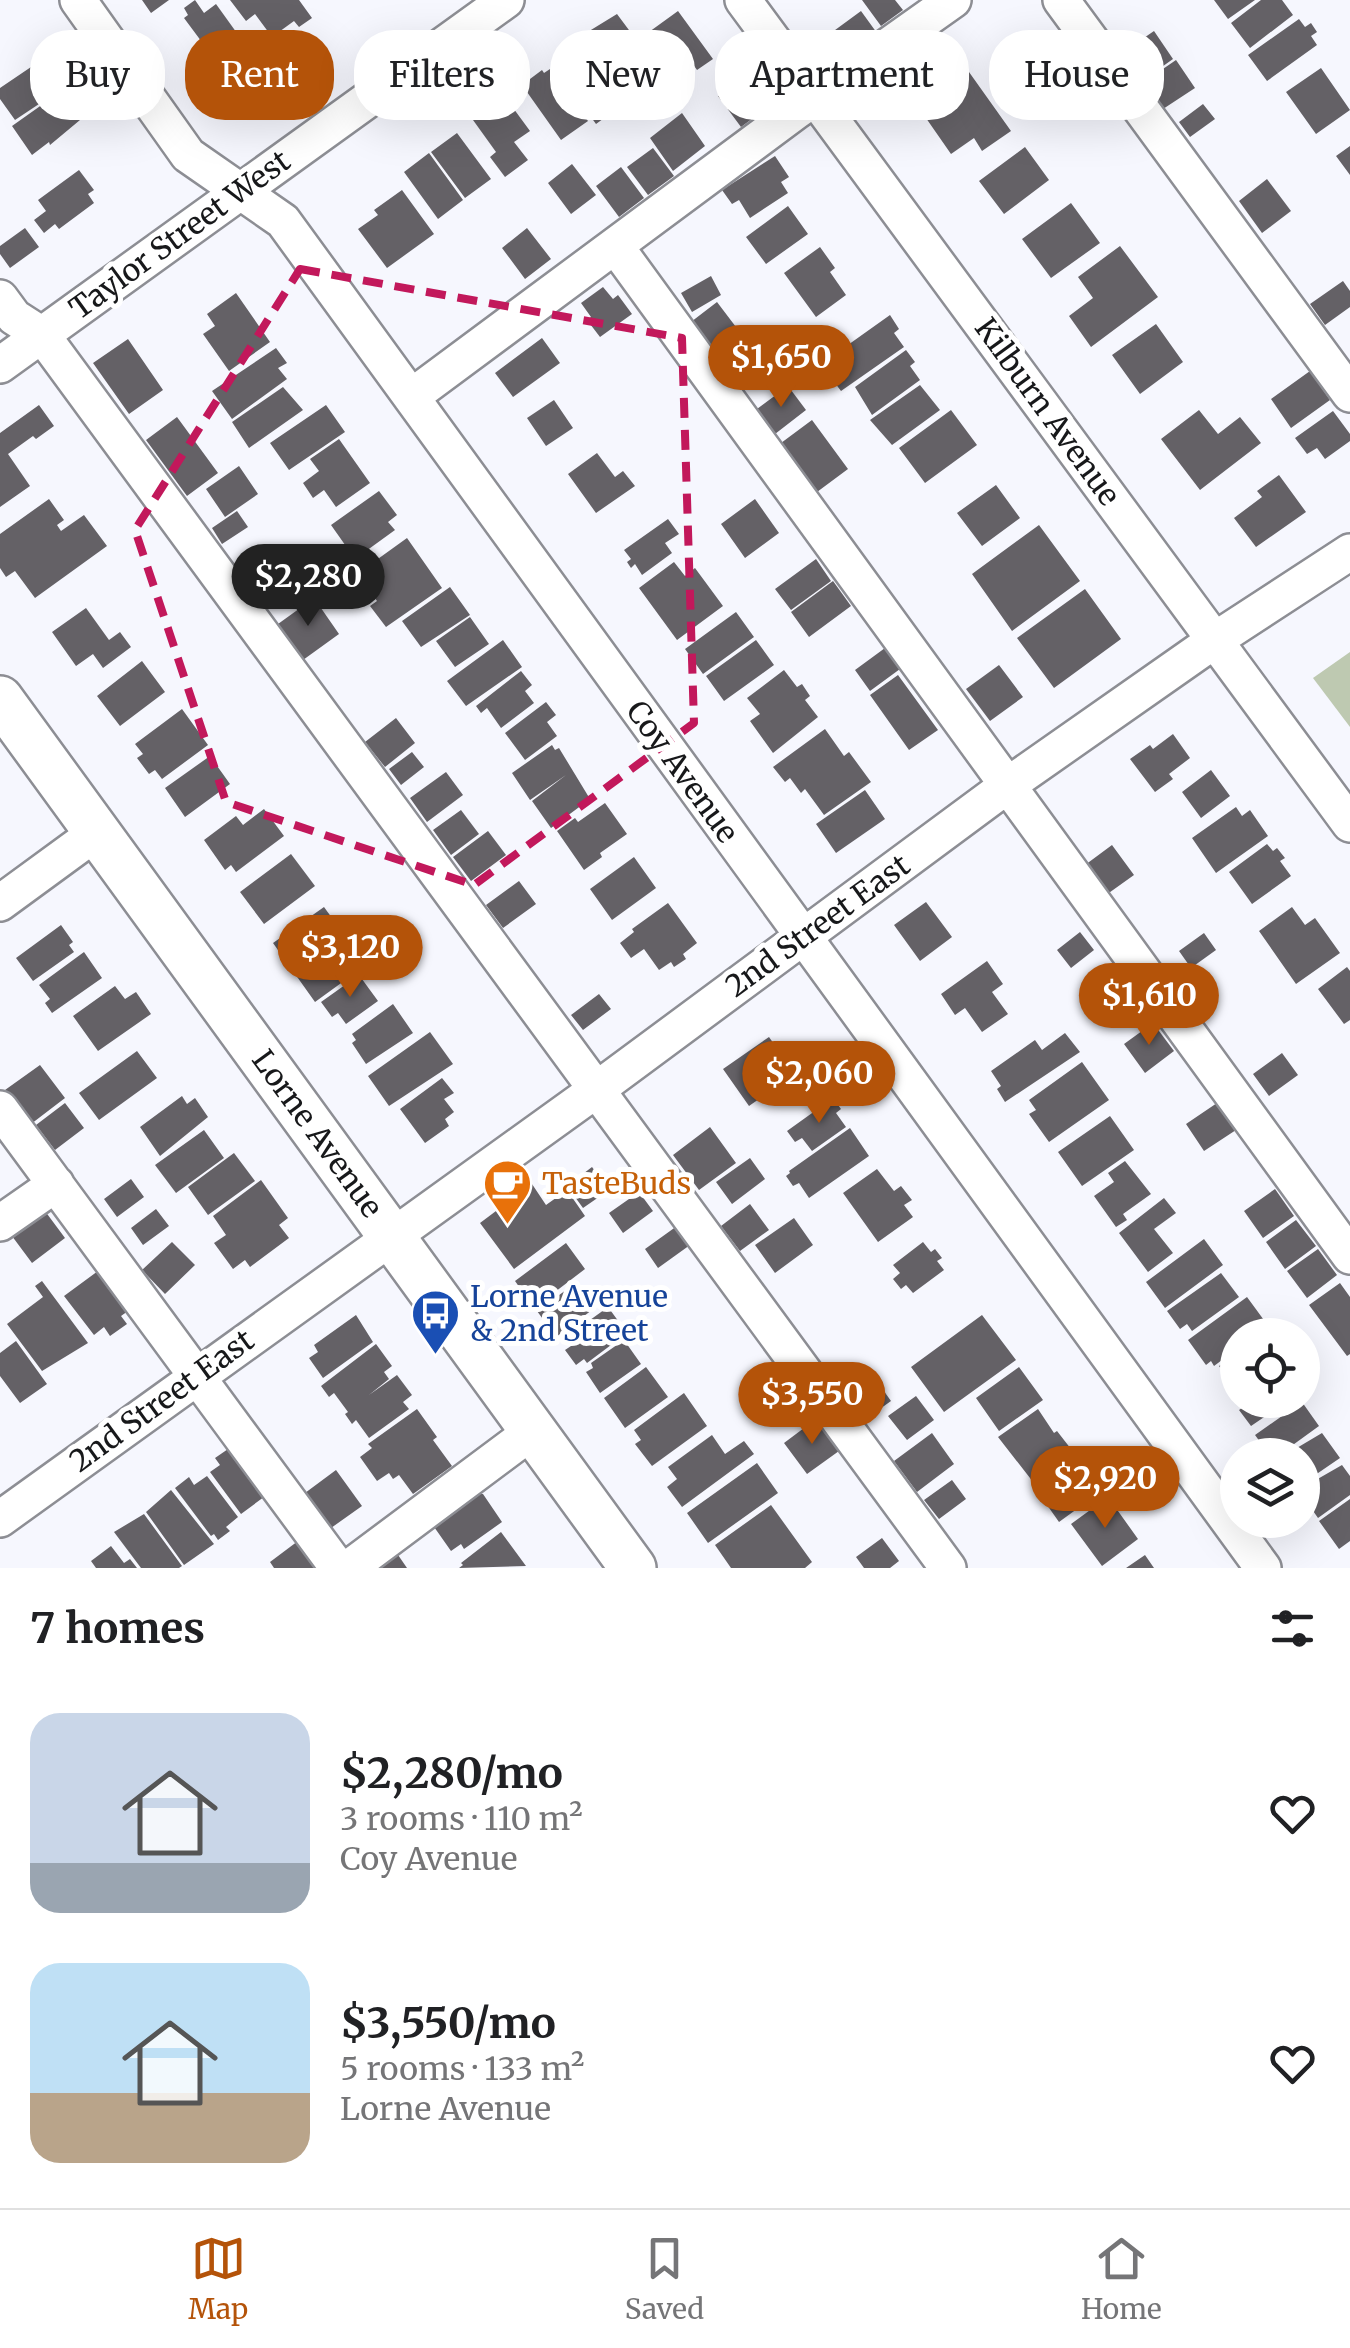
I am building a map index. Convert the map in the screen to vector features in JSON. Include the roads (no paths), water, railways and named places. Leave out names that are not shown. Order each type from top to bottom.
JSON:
[{"type":"main road","name":"Lorne Avenue","points":[[0,699],[633,1568]]},
{"type":"street","name":"Coy Avenue","points":[[78,0],[188,155],[282,221],[1262,1568]]},
{"type":"street","name":"Taylor Street West","points":[[0,365],[506,0]]},
{"type":"street","name":"Kilburn Avenue","points":[[743,0],[766,30]]},
{"type":"street","points":[[911,30],[953,0]]},
{"type":"street","points":[[1060,0],[1350,394]]},
{"type":"street","points":[[411,397],[785,120]]},
{"type":"street","name":"Kilburn Avenue","points":[[833,120],[1350,824]]},
{"type":"street","points":[[616,247],[1350,1256]]},
{"type":"street","points":[[0,298],[14,317],[42,335],[948,1568]]},
{"type":"street","name":"2nd Street East","points":[[0,1519],[596,1090],[1008,785],[1215,640],[1350,552]]},
{"type":"street","points":[[0,903],[97,832]]},
{"type":"street","points":[[0,1109],[338,1568]]},
{"type":"street","points":[[0,1223],[56,1184]]},
{"type":"street","points":[[349,1568],[534,1430]]},
{"type":"place","name":"TasteBuds","points":[[507,1226]]},
{"type":"place","name":"Lorne Avenue & 2nd Street","points":[[435,1356]]}]
